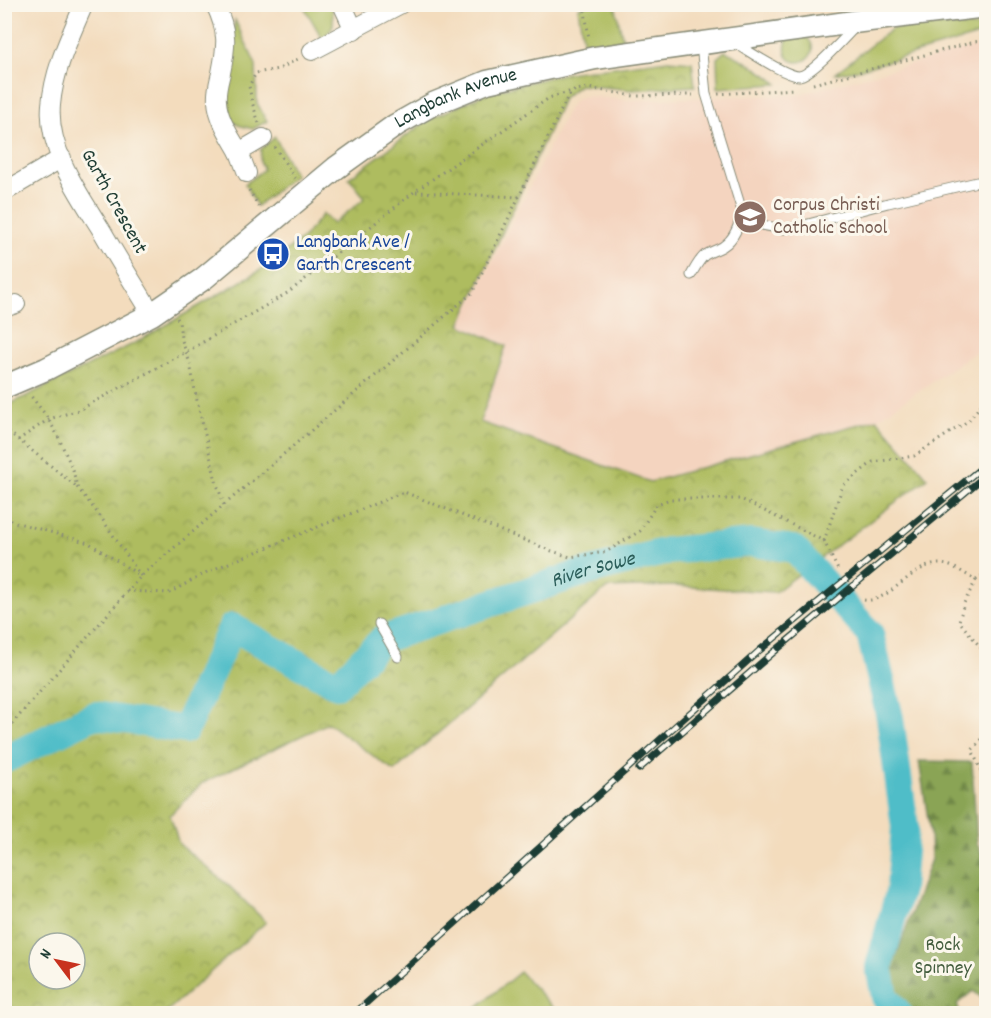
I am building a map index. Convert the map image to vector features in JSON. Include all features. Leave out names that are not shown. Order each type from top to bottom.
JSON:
[{"type":"street","name":"Garth Crescent","points":[[84,4],[64,51],[54,85],[51,118],[56,143],[73,183],[160,308]]},
{"type":"street","points":[[215,4],[223,22],[226,40],[217,91],[219,113],[247,173]]},
{"type":"street","points":[[342,4],[354,30]]},
{"type":"street","points":[[312,51],[401,4]]},
{"type":"street","name":"Langbank Avenue","points":[[12,378],[45,369],[160,308],[203,279],[336,168],[396,125],[433,104],[487,82],[595,58],[731,40],[867,15],[987,6]]},
{"type":"street","points":[[238,152],[263,138]]},
{"type":"street","points":[[4,192],[62,158]]},
{"type":"lane","points":[[731,40],[784,72],[800,76],[810,72],[867,15]]},
{"type":"lane","points":[[691,275],[705,255],[734,237],[742,211],[706,94],[701,44]]},
{"type":"lane","points":[[740,221],[783,229],[793,228],[977,182]]},
{"type":"lane","points":[[379,624],[398,657]]},
{"type":"path","points":[[584,4],[589,42],[595,58]]},
{"type":"path","points":[[808,86],[987,39]]},
{"type":"path","points":[[304,194],[267,134],[263,138],[249,86],[256,73],[279,69],[312,51]]},
{"type":"path","points":[[18,440],[48,419],[79,410],[186,352],[289,292],[414,192],[549,98],[588,88],[634,96],[796,89]]},
{"type":"path","points":[[6,731],[141,576],[472,293],[567,98],[575,90]]},
{"type":"path","points":[[247,173],[242,178],[260,208],[267,225]]},
{"type":"path","points":[[414,192],[519,197]]},
{"type":"path","points":[[160,308],[179,321],[181,338],[190,363],[216,481],[224,505]]},
{"type":"path","points":[[4,348],[12,378],[48,419],[57,434],[73,470],[77,487]]},
{"type":"path","points":[[824,541],[843,485],[873,462],[914,456],[968,421],[987,399]]},
{"type":"path","points":[[4,428],[77,487],[141,576]]},
{"type":"path","points":[[127,591],[169,593],[209,571],[404,492],[570,557],[606,552],[640,531],[657,504],[669,499],[741,499],[824,541],[839,572]]},
{"type":"path","points":[[4,519],[89,543],[141,576]]},
{"type":"path","points":[[864,600],[871,601],[890,591],[927,565],[947,565],[976,580]]},
{"type":"path","points":[[987,573],[976,580],[964,603],[959,621],[987,654]]},
{"type":"path","points":[[987,735],[972,750],[987,782]]},
{"type":"shaded area","name":"Corpus Christi Catholic School","points":[[986,44],[986,345],[877,419],[650,482],[480,422],[506,347],[460,326],[574,101],[584,96],[627,100],[796,95]]},
{"type":"green space","points":[[588,4],[615,5],[623,40],[584,46],[578,8]]},
{"type":"green space","points":[[303,5],[334,5],[332,6],[332,28],[322,38]]},
{"type":"green space","points":[[235,20],[256,65],[257,103],[267,121],[253,129],[230,120],[228,82]]},
{"type":"green space","points":[[928,25],[983,27],[986,33],[861,69],[834,74],[893,28]]},
{"type":"green space","points":[[807,37],[811,42],[812,53],[803,61],[792,61],[785,49],[787,39]]},
{"type":"green space","points":[[725,51],[753,66],[778,84],[718,88],[717,58]]},
{"type":"green space","points":[[668,60],[692,62],[695,86],[633,90],[580,85],[564,97],[460,325],[506,346],[480,422],[650,482],[877,419],[928,478],[775,592],[674,586],[607,588],[394,771],[328,723],[202,783],[170,815],[179,844],[228,885],[266,922],[165,1013],[5,1013],[4,407],[137,342],[259,271],[303,238],[323,214],[333,224],[365,198],[349,178],[428,120],[489,92],[567,73]]},
{"type":"green space","points":[[275,137],[295,175],[257,206],[245,184],[263,170],[260,162],[261,149]]},
{"type":"green space","name":"Rock Spinney","points":[[919,761],[972,762],[977,843],[986,862],[986,1001],[973,991],[957,1004],[960,1013],[912,1013],[894,992],[893,965],[931,859],[930,832]]},
{"type":"green space","points":[[520,972],[558,1013],[470,1013]]},
{"type":"waterway","name":"River Sowe","points":[[4,760],[95,715],[185,730],[232,627],[337,685],[383,639],[579,574],[667,551],[752,543],[794,549],[870,634],[890,718],[905,827],[900,889],[879,967],[885,997],[899,1014]]},
{"type":"railway","points":[[354,1014],[760,650],[986,464]]},
{"type":"railway","points":[[639,769],[768,657],[986,475]]},
{"type":"place","name":"Corpus Christi Catholic School","points":[[750,217]]},
{"type":"place","name":"Langbank Ave / Garth Crescent","points":[[273,254]]}]
